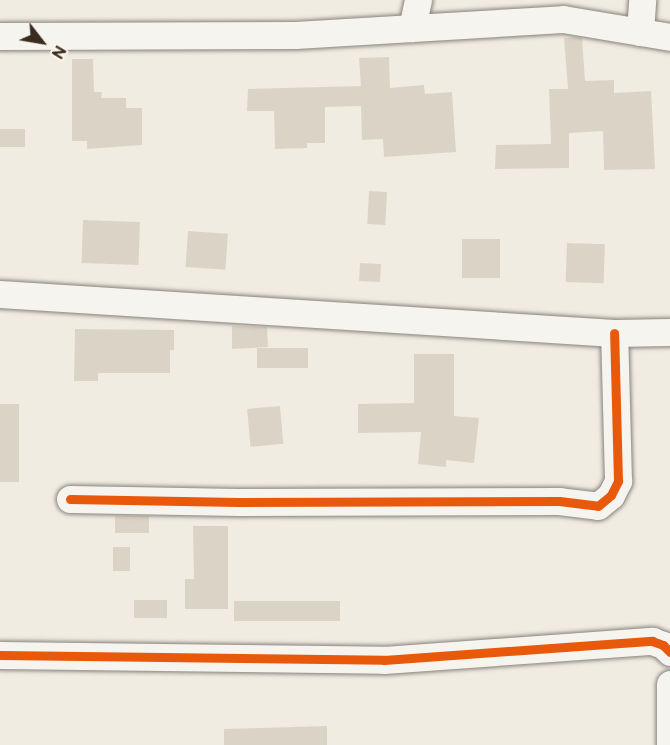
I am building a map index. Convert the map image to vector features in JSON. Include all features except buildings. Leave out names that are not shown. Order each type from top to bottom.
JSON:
[{"type":"street","points":[[412,28],[418,0]]},
{"type":"street","points":[[640,32],[642,0]]},
{"type":"street","points":[[0,36],[295,35],[563,19],[670,37]]},
{"type":"street","points":[[0,294],[614,333],[670,332]]},
{"type":"street","points":[[70,499],[238,502],[559,501],[598,506],[611,495],[618,481],[614,333]]},
{"type":"street","points":[[0,655],[384,660],[664,645]]},
{"type":"street","points":[[670,684],[670,745]]},
{"type":"cycle path","points":[[70,499],[238,502],[559,501],[598,506],[611,495],[618,481],[614,333]]},
{"type":"cycle path","points":[[0,655],[384,660],[652,641],[663,645],[670,652]]}]
